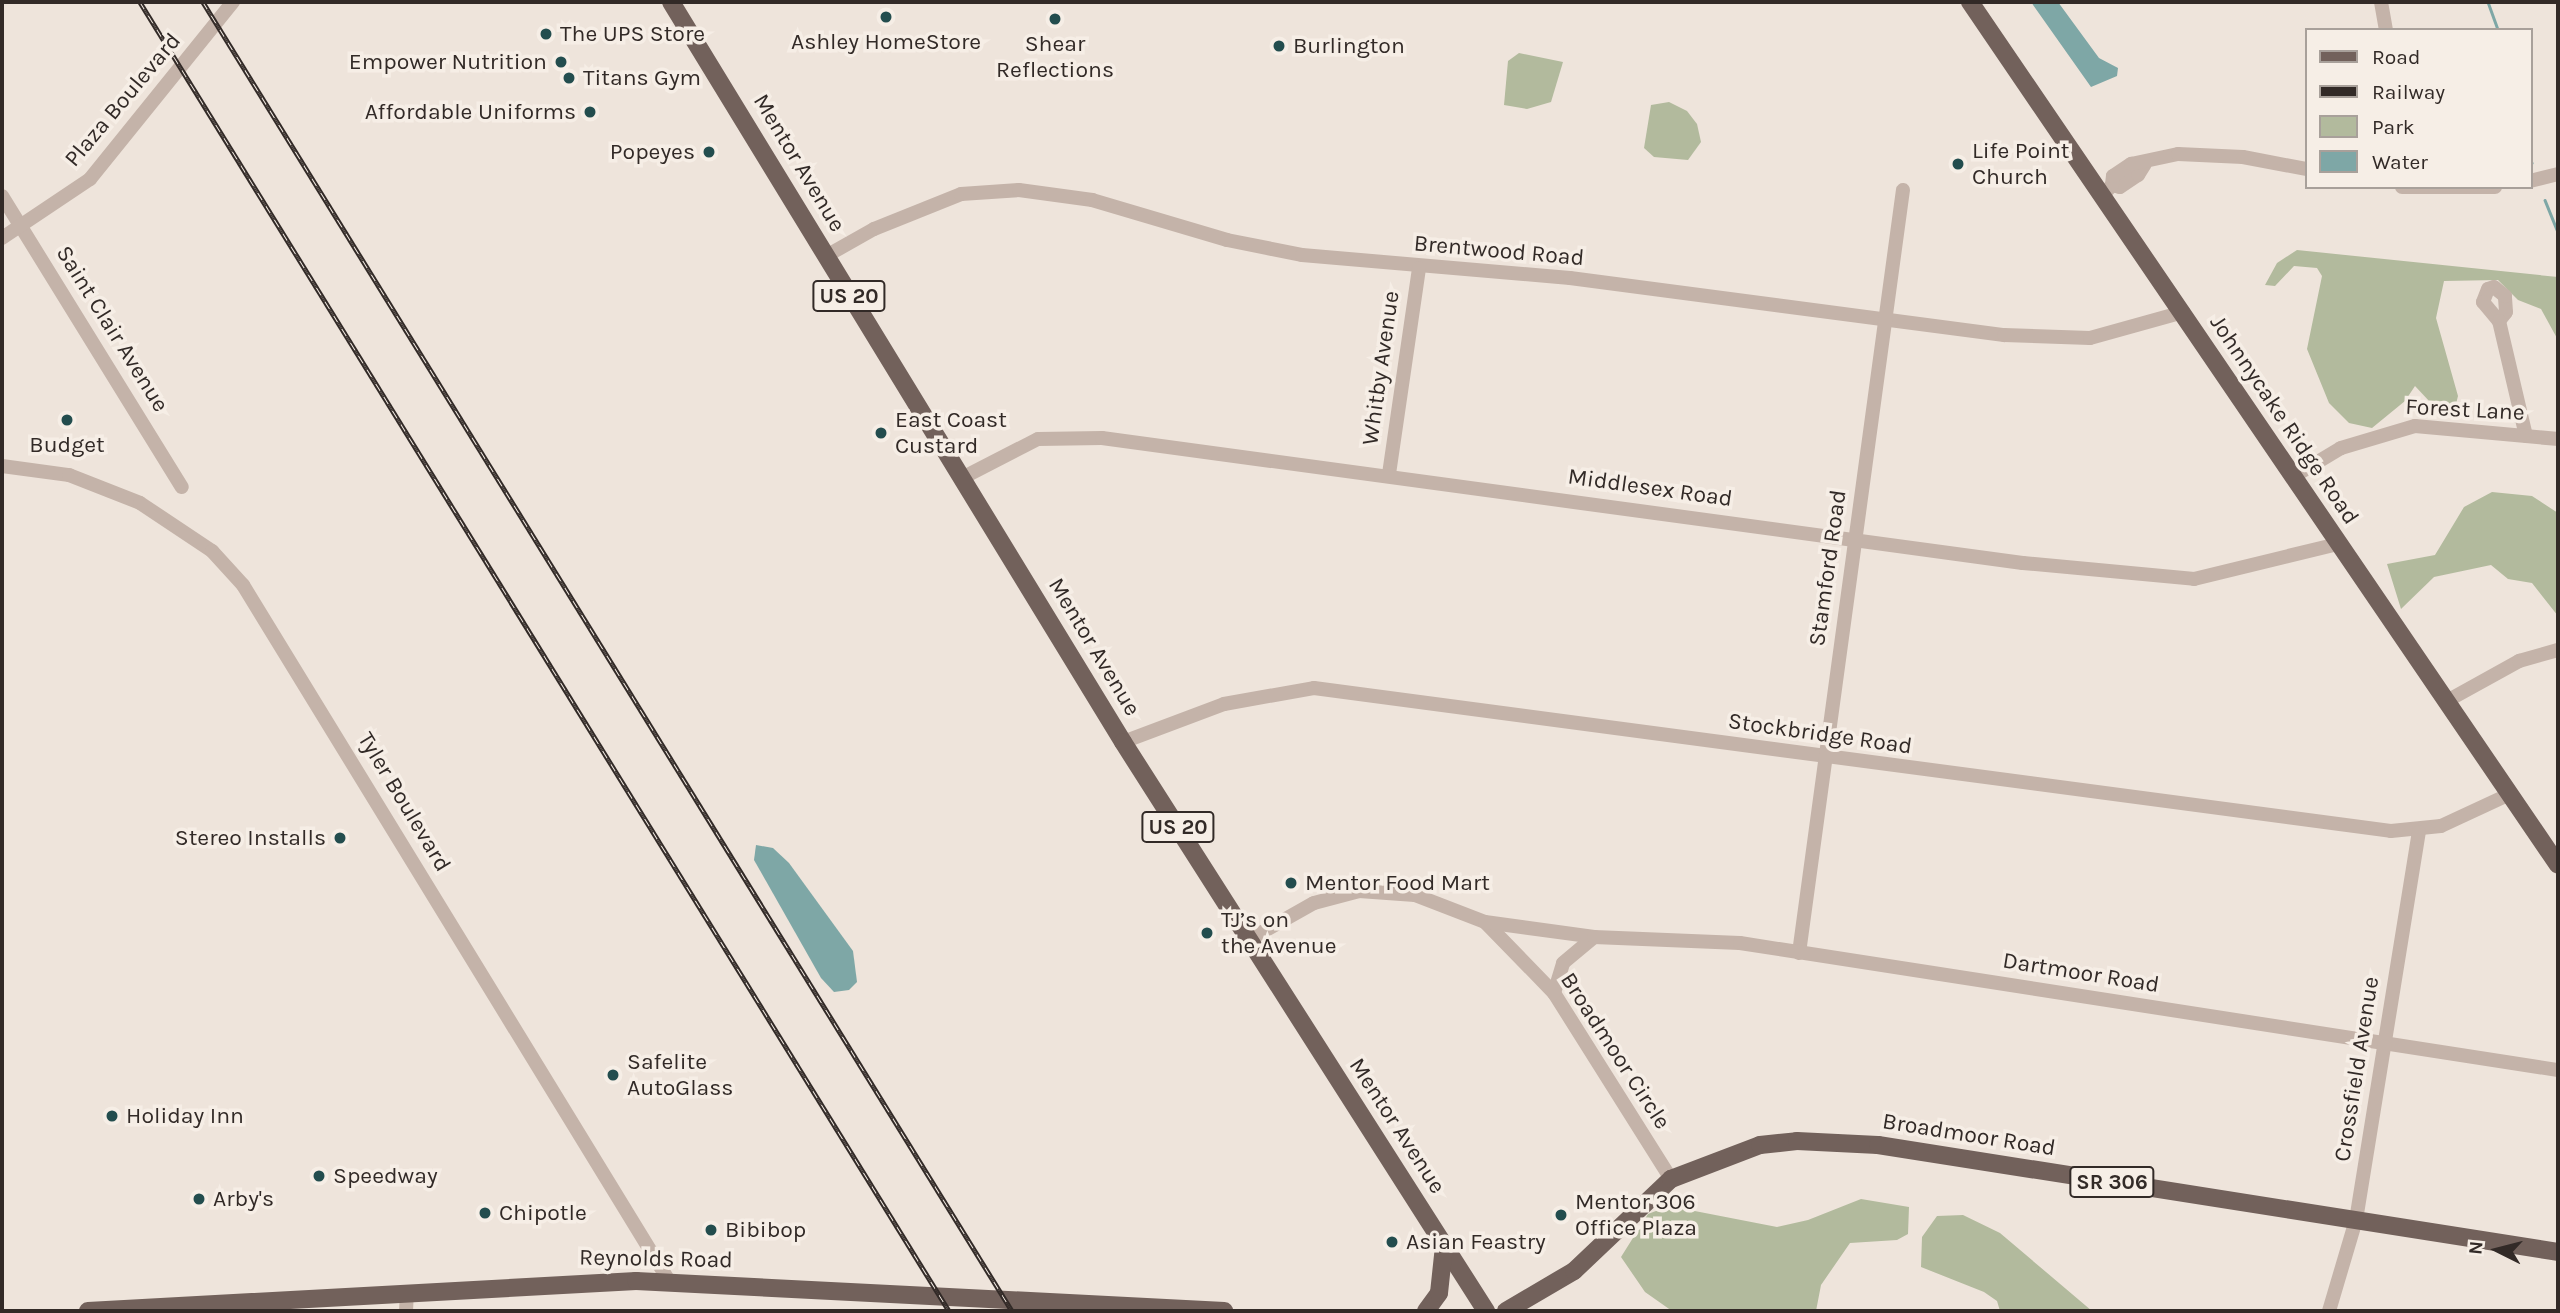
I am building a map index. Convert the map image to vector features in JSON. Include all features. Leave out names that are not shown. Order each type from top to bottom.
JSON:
[{"type":"main road","name":"Mentor Avenue","points":[[671,2],[1123,742],[1486,1311]]},
{"type":"main road","name":"Johnnycake Ridge Road","points":[[1970,2],[2108,190],[2183,312],[2558,865]]},
{"type":"main road","name":"Broadmoor Road","points":[[1506,1311],[1574,1271],[1671,1179],[1760,1145],[1836,1140],[2558,1252]]},
{"type":"main road","points":[[1426,1311],[1439,1293],[1444,1246]]},
{"type":"main road","name":"Reynolds Road","points":[[88,1311],[407,1292],[669,1281],[1224,1311]]},
{"type":"street","name":"Plaza Boulevard","points":[[2,239],[90,179],[233,2]]},
{"type":"street","points":[[2381,2],[2386,28]]},
{"type":"street","points":[[2108,190],[2113,176],[2131,164],[2145,164],[2188,153],[2275,161],[2304,168]]},
{"type":"street","points":[[2532,180],[2558,174]]},
{"type":"street","name":"Brentwood Road","points":[[826,256],[874,229],[961,194],[1019,190],[1092,200],[1227,240],[1419,268],[1570,278],[2004,335],[2090,338],[2183,312]]},
{"type":"street","name":"Stamford Road","points":[[1799,953],[1903,190]]},
{"type":"street","name":"Saint Clair Avenue","points":[[2,196],[182,487]]},
{"type":"street","name":"Whitby Avenue","points":[[1389,474],[1419,268]]},
{"type":"street","points":[[2500,321],[2526,436]]},
{"type":"street","name":"Forest Lane","points":[[2296,475],[2341,448],[2414,426],[2558,439]]},
{"type":"street","name":"Middlesex Road","points":[[961,478],[1038,439],[1102,438],[1389,474],[1855,539],[2194,579],[2338,544]]},
{"type":"street","name":"Tyler Boulevard","points":[[2,466],[69,475],[130,499],[194,537],[243,585],[669,1281]]},
{"type":"street","points":[[2445,702],[2519,661],[2558,650]]},
{"type":"street","name":"Stockbridge Road","points":[[1123,742],[1224,704],[1314,688],[1827,758],[2419,832],[2470,816],[2510,794]]},
{"type":"street","name":"Crossfield Avenue","points":[[2329,1311],[2356,1220],[2419,832]]},
{"type":"street","name":"Dartmoor Road","points":[[1250,939],[1314,903],[1359,891],[1415,895],[1485,922],[1594,937],[1712,940],[2558,1070]]},
{"type":"street","name":"Broadmoor Circle","points":[[1485,922],[1554,993],[1671,1179]]},
{"type":"street","points":[[1554,993],[1563,963],[1594,937]]},
{"type":"street","points":[[406,1311],[407,1292]]},
{"type":"green space","points":[[1519,53],[1563,62],[1551,102],[1527,109],[1504,105],[1508,61]]},
{"type":"green space","points":[[1669,102],[1687,111],[1697,124],[1701,142],[1688,160],[1654,157],[1644,148],[1651,105]]},
{"type":"green space","points":[[2297,250],[2558,277],[2558,340],[2541,309],[2518,300],[2498,280],[2444,281],[2436,318],[2458,396],[2455,408],[2430,402],[2415,386],[2405,401],[2372,428],[2349,423],[2329,403],[2307,349],[2322,276],[2317,268],[2294,266],[2275,286],[2265,285],[2277,263]]},
{"type":"green space","points":[[2492,492],[2532,496],[2558,513],[2558,616],[2532,583],[2508,579],[2491,565],[2434,577],[2401,609],[2387,564],[2435,555],[2464,507]]},
{"type":"green space","points":[[1861,1199],[1909,1207],[1908,1234],[1897,1240],[1850,1243],[1821,1285],[1816,1311],[1672,1311],[1645,1292],[1621,1257],[1648,1214],[1669,1206],[1777,1227],[1808,1220]]},
{"type":"green space","points":[[1963,1215],[2000,1233],[2092,1311],[2000,1311],[1997,1301],[1984,1292],[1921,1267],[1922,1237],[1937,1216]]},
{"type":"water","points":[[2031,2],[2058,2],[2099,58],[2118,68],[2117,76],[2091,87]]},
{"type":"water","points":[[756,845],[773,848],[789,863],[853,951],[857,982],[849,990],[834,992],[821,978],[754,860]]},
{"type":"waterway","points":[[2488,2],[2497,28]]},
{"type":"waterway","points":[[2545,200],[2558,232]]},
{"type":"railway","points":[[140,2],[949,1311]]},
{"type":"railway","points":[[203,2],[1012,1311]]},
{"type":"place","name":"Ashley HomeStore","points":[[886,17]]},
{"type":"place","name":"Shear Reflections","points":[[1055,19]]},
{"type":"place","name":"The UPS Store","points":[[546,34]]},
{"type":"place","name":"Burlington","points":[[1279,46]]},
{"type":"place","name":"Empower Nutrition","points":[[561,62]]},
{"type":"place","name":"Titans Gym","points":[[569,78]]},
{"type":"place","name":"Affordable Uniforms","points":[[590,112]]},
{"type":"place","name":"Popeyes","points":[[709,152]]},
{"type":"place","name":"Life Point Church","points":[[1958,164]]},
{"type":"place","name":"Budget","points":[[67,420]]},
{"type":"place","name":"East Coast Custard","points":[[881,433]]},
{"type":"place","name":"Stereo Installs","points":[[340,838]]},
{"type":"place","name":"Mentor Food Mart","points":[[1291,883]]},
{"type":"place","name":"TJ’s on the Avenue","points":[[1207,933]]},
{"type":"place","name":"Safelite AutoGlass","points":[[613,1075]]},
{"type":"place","name":"Holiday Inn","points":[[112,1116]]},
{"type":"place","name":"Speedway","points":[[319,1176]]},
{"type":"place","name":"Arby's","points":[[199,1199]]},
{"type":"place","name":"Chipotle","points":[[485,1213]]},
{"type":"place","name":"Mentor 306 Office Plaza","points":[[1561,1215]]},
{"type":"place","name":"Bibibop","points":[[711,1230]]},
{"type":"place","name":"Asian Feastry","points":[[1392,1242]]}]
